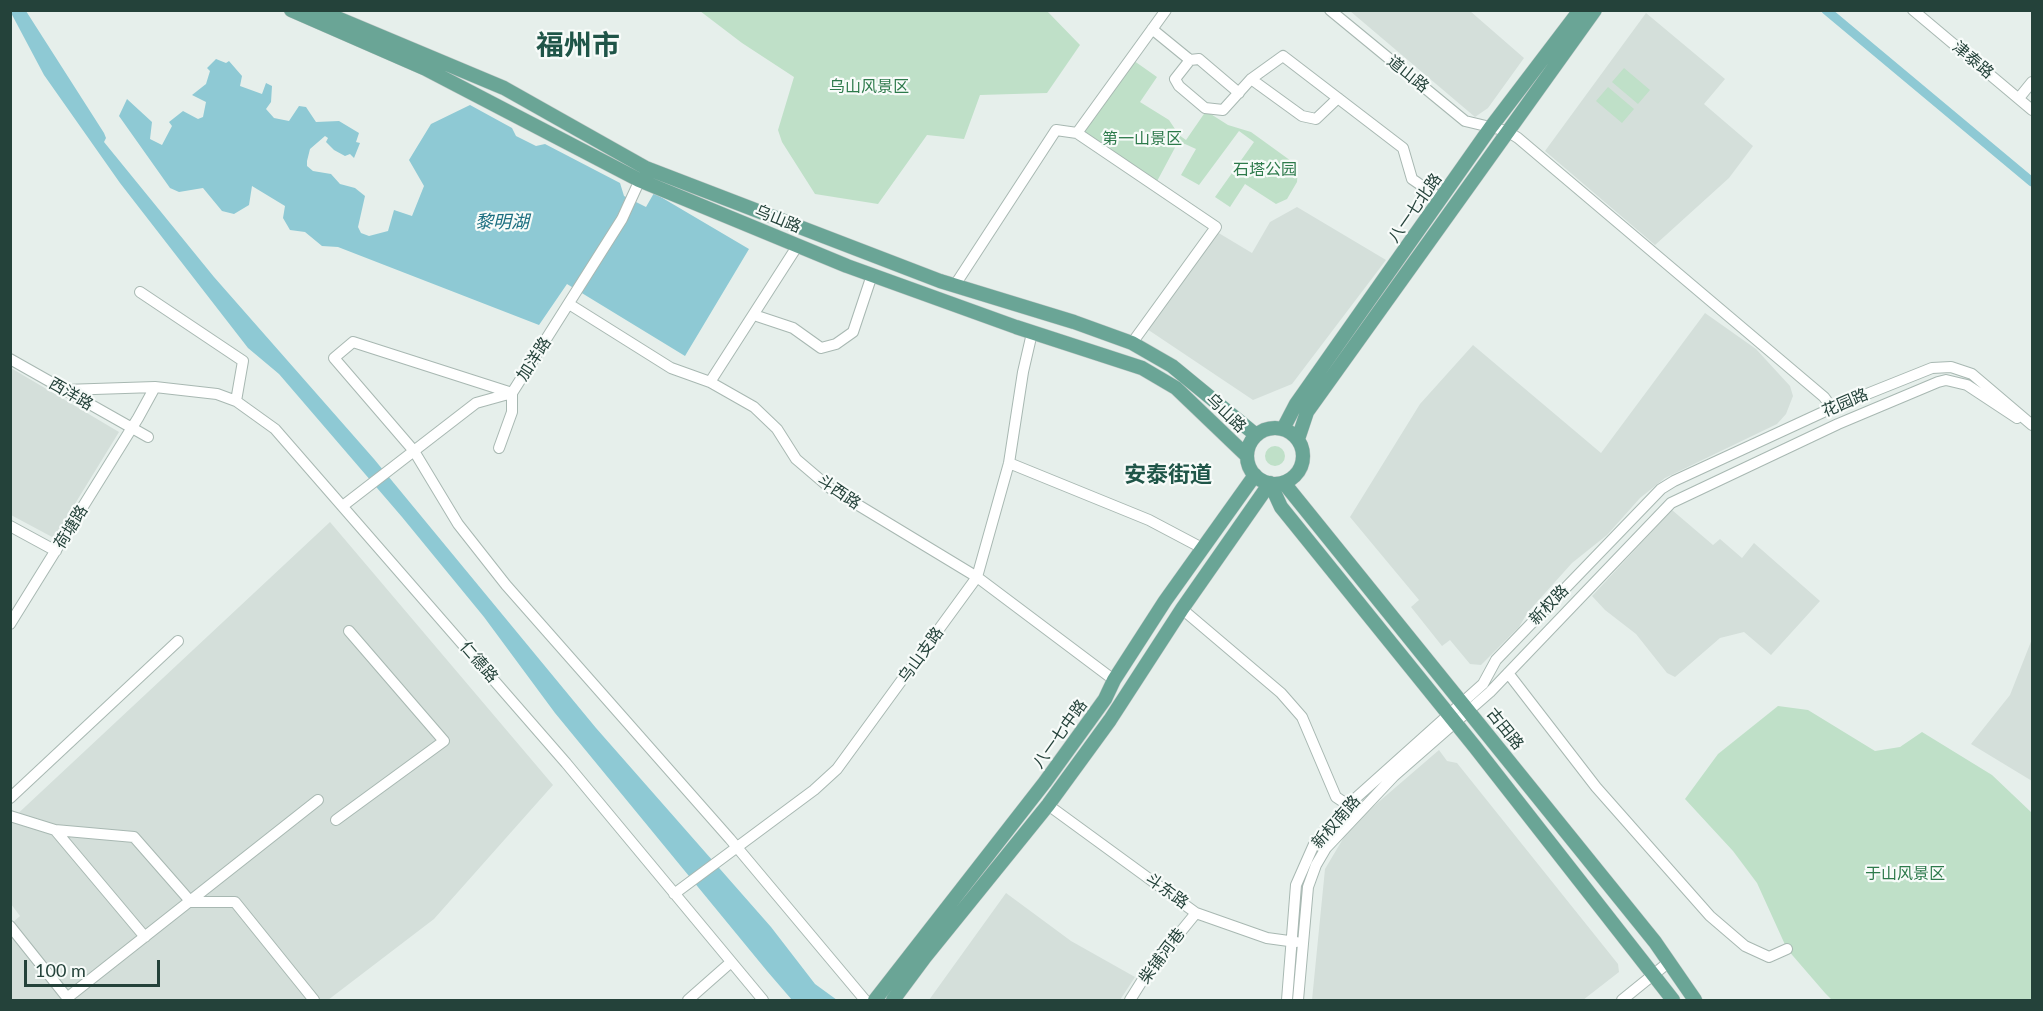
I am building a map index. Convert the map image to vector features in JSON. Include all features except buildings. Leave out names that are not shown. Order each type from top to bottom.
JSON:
[{"type":"main road","name":"乌山路","points":[[291,10],[426,69],[642,174],[872,276],[1032,333],[1142,368],[1176,388],[1247,456]]},
{"type":"main road","name":"乌山路","points":[[318,10],[504,88],[642,174],[955,285],[1074,322],[1132,343],[1172,366],[1256,435]]},
{"type":"main road","name":"八一七北路","points":[[1283,429],[1296,405],[1442,200],[1491,127],[1580,10]]},
{"type":"main road","points":[[1298,439],[1307,412],[1595,10]]},
{"type":"main road","points":[[1269,429],[1283,429],[1298,439],[1302,447],[1302,464],[1298,472],[1277,483],[1255,475],[1247,456],[1256,435],[1269,429]]},
{"type":"main road","name":"八一七中路","points":[[875,1000],[1045,782],[1106,699],[1114,680],[1255,475]]},
{"type":"main road","points":[[1277,483],[1281,507],[1452,719],[1673,1000]]},
{"type":"main road","name":"八一七中路","points":[[894,1000],[1048,805],[1110,720],[1182,609],[1277,483]]},
{"type":"main road","name":"古田路","points":[[1277,483],[1467,707],[1669,962],[1695,1000]]},
{"type":"street","points":[[1077,133],[1166,10]]},
{"type":"street","name":"道山路","points":[[1329,10],[1465,121],[1507,131]]},
{"type":"street","name":"津泰路","points":[[1913,10],[2032,110]]},
{"type":"street","points":[[1152,29],[1190,60]]},
{"type":"street","points":[[1239,93],[1199,59],[1190,60],[1175,79],[1179,86],[1205,108],[1223,110],[1239,93],[1251,79],[1283,56],[1403,148],[1412,179],[1442,200]]},
{"type":"street","points":[[1251,79],[1302,117],[1316,119],[1338,98]]},
{"type":"street","points":[[2019,98],[2032,82]]},
{"type":"street","points":[[955,285],[1056,129],[1077,133],[1216,227],[1132,343]]},
{"type":"street","points":[[1507,131],[1824,397],[1832,408]]},
{"type":"street","name":"加洋路","points":[[344,505],[476,403],[512,393],[632,200],[642,174]]},
{"type":"street","points":[[710,382],[798,244]]},
{"type":"street","points":[[754,315],[793,328],[821,348],[836,344],[853,332],[872,276]]},
{"type":"street","points":[[140,292],[243,361],[236,401]]},
{"type":"street","name":"斗西路","points":[[569,304],[671,368],[710,382],[741,398],[766,417],[796,459],[830,488],[977,578],[1114,680]]},
{"type":"street","name":"乌山支路","points":[[674,894],[737,848],[837,769],[977,578],[1009,463],[1023,372],[1032,333]]},
{"type":"street","points":[[499,448],[512,412],[512,393],[353,342],[334,358],[414,451],[451,514],[495,571],[737,848],[865,1000]]},
{"type":"street","name":"西洋路","points":[[10,359],[148,437]]},
{"type":"street","name":"花园路","points":[[1653,496],[1674,481],[1832,408],[1932,368],[1951,367],[1972,374],[2032,427]]},
{"type":"street","name":"花园路","points":[[1663,510],[1685,494],[1946,380],[1967,385],[2032,427]]},
{"type":"street","name":"仁德路","points":[[64,390],[154,387],[217,394],[236,401],[275,429],[344,505],[570,768],[763,1000]]},
{"type":"street","name":"荷塘路","points":[[10,624],[154,387]]},
{"type":"street","points":[[1009,463],[1149,520],[1203,548]]},
{"type":"street","name":"新权路","points":[[1467,707],[1496,660],[1653,496]]},
{"type":"street","name":"新权路","points":[[1452,719],[1508,673],[1663,510]]},
{"type":"street","points":[[10,526],[57,550]]},
{"type":"street","points":[[1182,609],[1281,693],[1302,717],[1336,797],[1348,805]]},
{"type":"street","points":[[336,820],[444,741],[349,631]]},
{"type":"street","points":[[10,798],[178,641]]},
{"type":"street","points":[[1508,673],[1596,787],[1710,916],[1745,946],[1769,957],[1787,949]]},
{"type":"street","name":"新权南路","points":[[1298,1000],[1296,885],[1304,861],[1315,842],[1348,805],[1452,719]]},
{"type":"street","name":"新权南路","points":[[1287,1000],[1296,942],[1308,887],[1316,865],[1326,848],[1452,719]]},
{"type":"street","points":[[10,926],[68,999],[318,800]]},
{"type":"street","name":"斗东路","points":[[1048,805],[1196,913],[1267,938],[1296,942]]},
{"type":"street","points":[[10,816],[55,830],[134,837],[191,902],[235,902],[314,1000]]},
{"type":"street","points":[[55,830],[146,937]]},
{"type":"street","name":"柴铺河巷","points":[[1130,1000],[1147,973],[1196,913]]},
{"type":"street","points":[[1622,1000],[1669,962]]},
{"type":"street","points":[[688,1000],[730,963]]},
{"type":"shaded area","points":[[1350,11],[1470,11],[1524,58],[1488,108],[1475,117]]},
{"type":"shaded area","points":[[1646,13],[1725,79],[1704,104],[1753,146],[1729,178],[1655,245],[1545,151]]},
{"type":"shaded area","points":[[1297,207],[1386,260],[1292,384],[1253,400],[1147,329],[1217,232],[1252,253],[1270,222]]},
{"type":"shaded area","points":[[1705,313],[1756,349],[1790,386],[1793,396],[1786,414],[1777,424],[1665,478],[1640,498],[1607,535],[1572,563],[1528,612],[1519,627],[1481,665],[1470,664],[1450,640],[1442,646],[1411,607],[1419,600],[1350,517],[1420,404],[1473,345],[1601,453]]},
{"type":"shaded area","points":[[11,368],[119,432],[54,538],[11,515]]},
{"type":"shaded area","points":[[1672,510],[1713,545],[1720,539],[1742,558],[1754,543],[1820,601],[1771,655],[1744,632],[1720,638],[1675,677],[1667,673],[1636,634],[1605,610],[1592,596]]},
{"type":"shaded area","points":[[330,522],[553,785],[434,919],[328,1000],[11,1000],[11,924],[20,916],[11,904],[11,820]]},
{"type":"shaded area","points":[[2032,639],[2032,781],[1971,744],[2010,695]]},
{"type":"shaded area","points":[[1439,750],[1447,761],[1457,763],[1618,964],[1619,972],[1583,1000],[1312,1000],[1325,869],[1347,832],[1360,818]]},
{"type":"shaded area","points":[[1006,893],[1071,941],[1135,977],[1120,1000],[929,1000]]},
{"type":"green space","name":"乌山风景区","points":[[700,11],[1047,11],[1080,45],[1047,93],[980,95],[964,139],[927,135],[878,204],[815,194],[782,142],[778,130],[794,77],[742,43]]},
{"type":"green space","points":[[1130,58],[1157,77],[1140,102],[1169,120],[1179,135],[1186,140],[1206,111],[1228,125],[1251,132],[1298,166],[1297,182],[1287,199],[1276,204],[1245,184],[1230,207],[1215,197],[1254,142],[1239,131],[1199,185],[1181,175],[1196,149],[1185,144],[1178,142],[1155,185],[1077,133]]},
{"type":"green space","points":[[1624,68],[1650,90],[1638,104],[1612,82]]},
{"type":"green space","points":[[1608,87],[1634,109],[1622,123],[1596,101]]},
{"type":"green space","points":[[1275,446],[1282,449],[1285,456],[1282,463],[1275,466],[1268,463],[1265,456],[1268,449]]},
{"type":"green space","name":"于山风景区","points":[[1778,706],[1808,710],[1875,751],[1900,747],[1922,732],[1992,775],[2032,813],[2032,1000],[1832,1000],[1825,993],[1787,949],[1757,883],[1733,851],[1685,799],[1718,754]]},
{"type":"water","points":[[10,11],[26,11],[104,133],[106,138],[104,142],[214,277],[374,459],[596,728],[771,927],[815,984],[837,1000],[792,1000],[767,971],[555,713],[484,617],[402,517],[279,374],[248,348],[120,183],[44,75]]},
{"type":"water","name":"黎明湖","points":[[216,59],[226,63],[229,61],[242,76],[240,86],[262,94],[266,83],[272,86],[271,102],[266,109],[274,118],[289,121],[299,106],[306,107],[316,122],[339,121],[359,133],[356,142],[360,143],[354,158],[350,154],[345,156],[334,150],[326,142],[328,138],[325,136],[310,149],[307,166],[313,171],[331,174],[340,184],[355,188],[365,196],[358,227],[361,233],[369,236],[388,231],[394,210],[412,216],[424,186],[409,160],[431,124],[470,105],[512,128],[516,136],[536,146],[545,144],[620,183],[624,196],[646,207],[654,193],[749,249],[685,356],[567,284],[539,325],[338,247],[322,246],[305,232],[290,230],[283,218],[285,206],[252,186],[249,205],[234,214],[222,211],[203,188],[179,192],[170,188],[119,116],[127,99],[152,122],[150,139],[162,145],[172,126],[169,122],[183,111],[198,119],[203,117],[206,102],[192,95],[206,84],[210,71],[207,68]]},
{"type":"waterway","points":[[1826,10],[2032,182]]},
{"type":"district","name":"福州市","points":[[578,46]]},
{"type":"district","name":"安泰街道","points":[[1168,475]]},
{"type":"park label","name":"第一山景区","points":[[1142,139]]},
{"type":"park label","name":"石塔公园","points":[[1265,170]]}]
